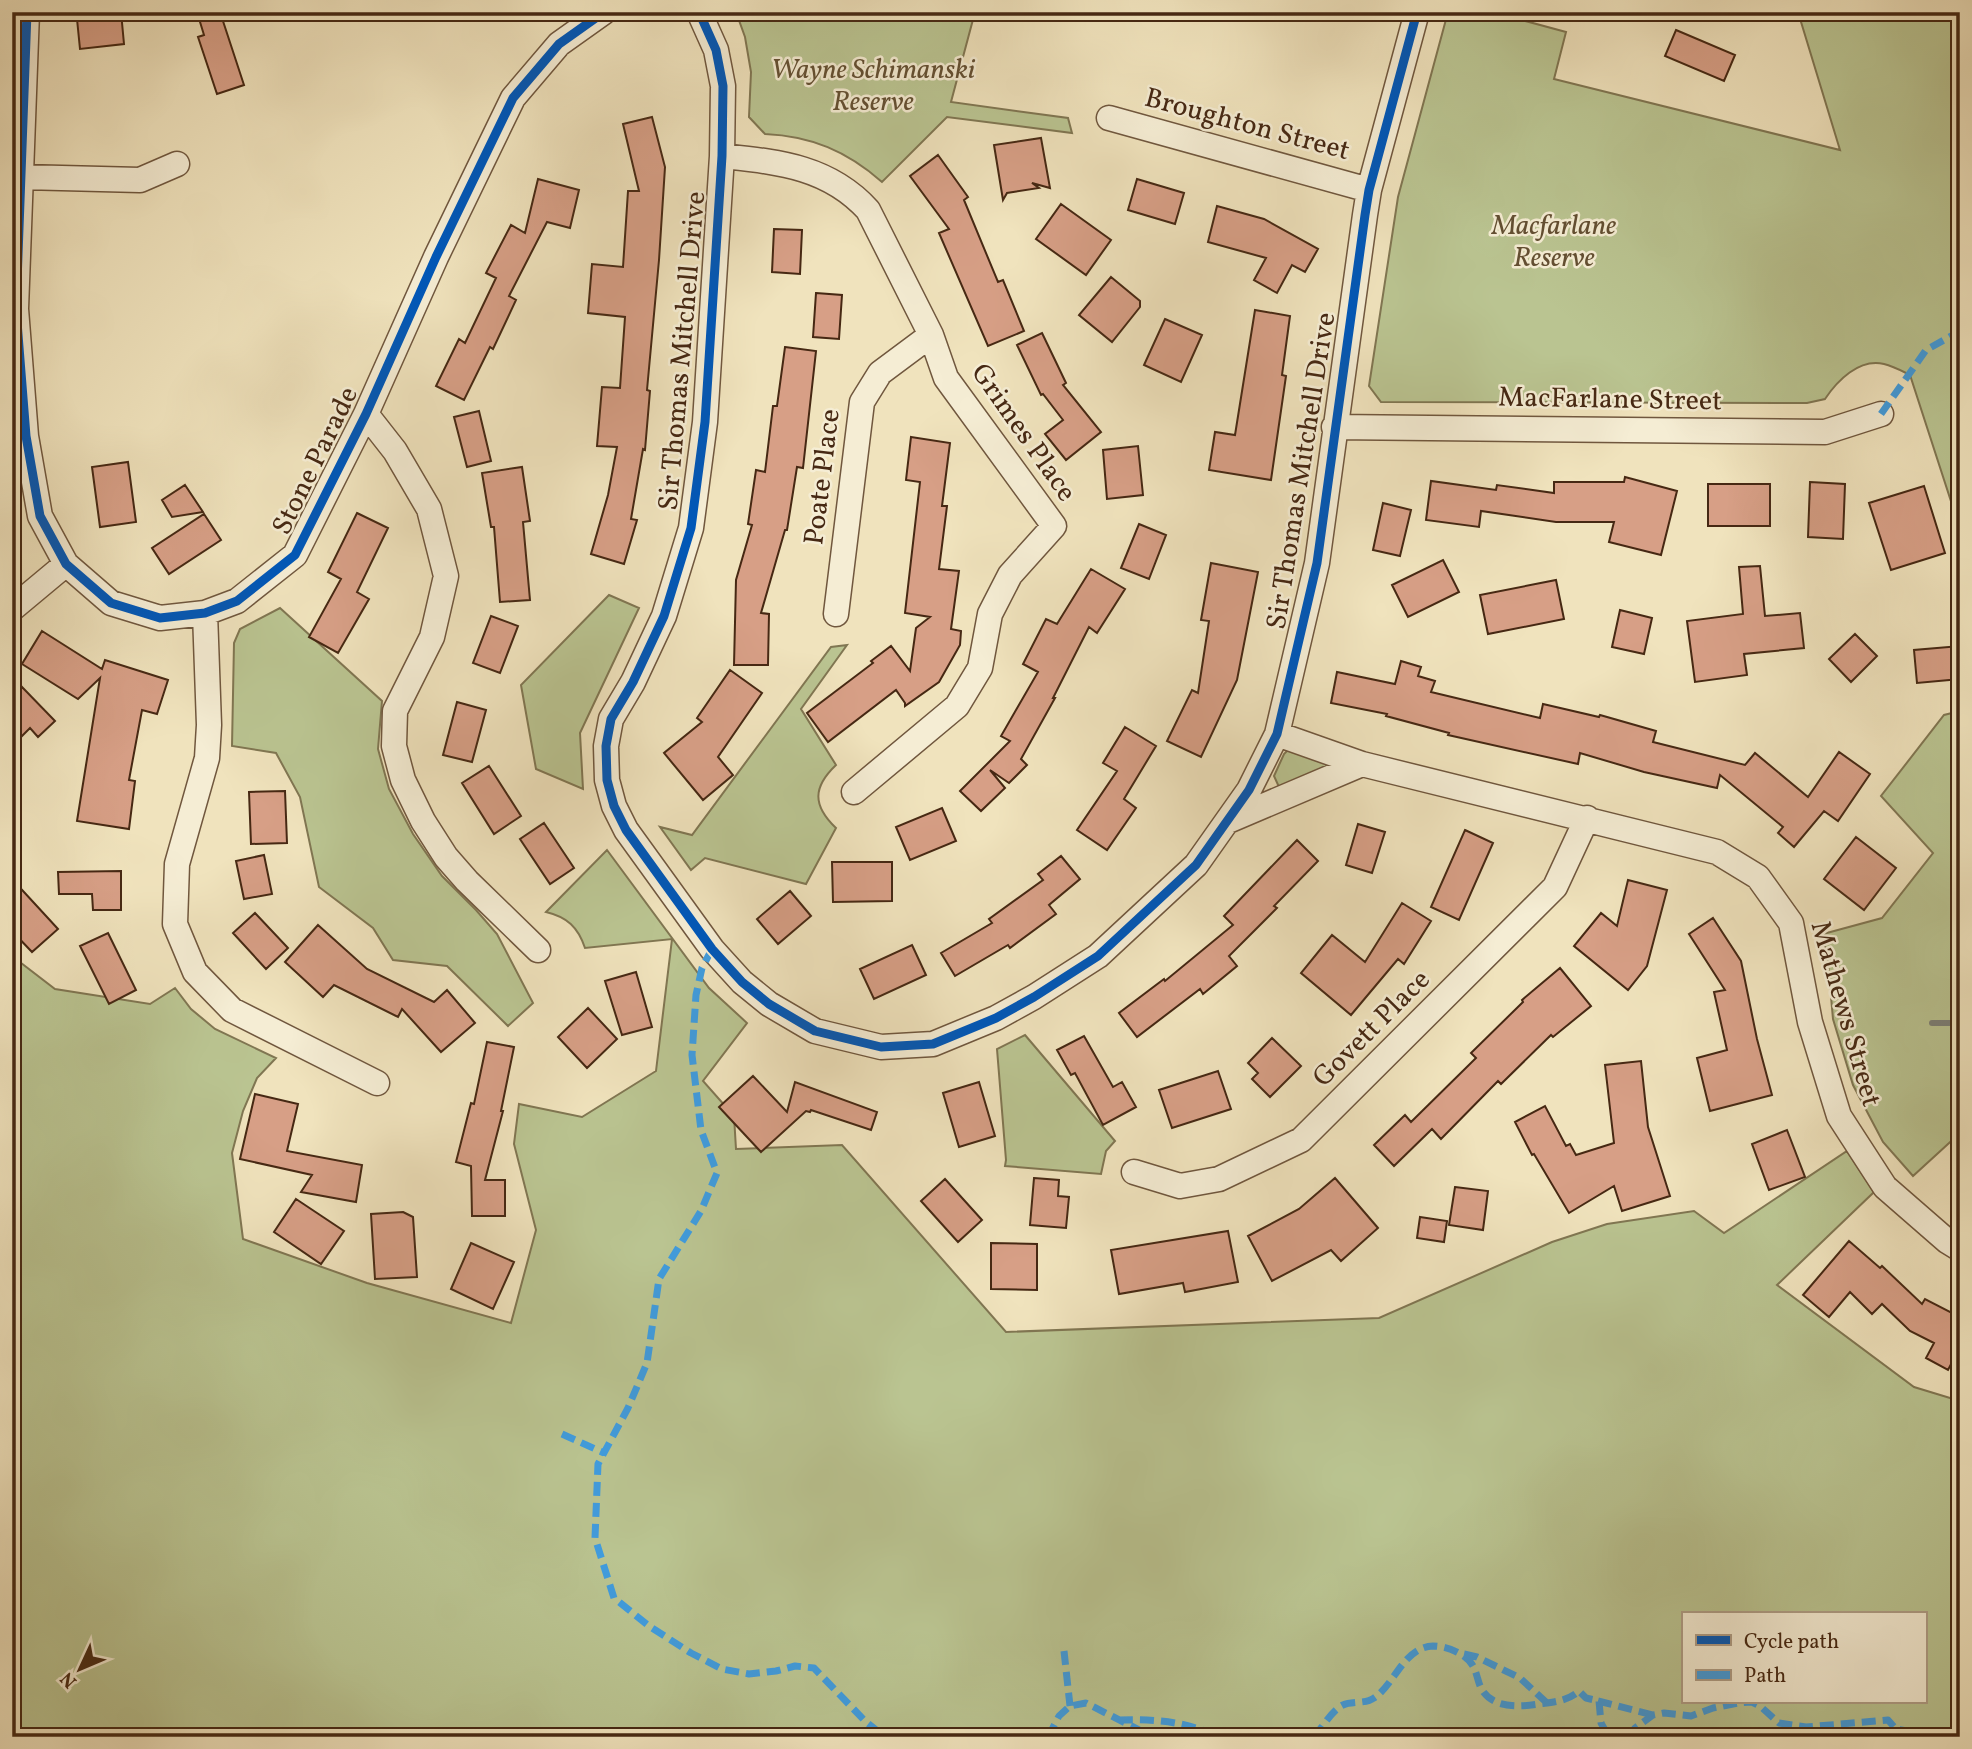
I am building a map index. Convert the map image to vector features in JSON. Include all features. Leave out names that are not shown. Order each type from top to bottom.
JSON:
[{"type":"street","name":"Stone Parade","points":[[27,12],[16,309],[26,436],[40,516],[66,564],[111,603],[160,618],[205,613],[237,601],[295,555],[366,414],[436,257],[513,97],[559,44],[604,12]]},
{"type":"street","name":"Sir Thomas Mitchell Drive","points":[[699,12],[716,50],[723,86],[722,156],[705,422],[691,528],[664,616],[633,682],[611,719],[606,746],[607,780],[614,806],[626,830],[712,949],[742,982],[815,1031],[881,1046],[933,1044],[996,1018],[1098,957],[1196,865],[1250,790],[1277,734],[1317,563],[1369,190],[1417,12]]},
{"type":"street","name":"Broughton Street","points":[[1109,118],[1369,190]]},
{"type":"street","name":"Grimes Place","points":[[722,156],[778,163],[823,175],[854,194],[868,210],[931,335],[946,378],[1054,526],[1010,575],[990,614],[980,667],[957,706],[854,792]]},
{"type":"street","points":[[22,177],[140,180],[177,164]]},
{"type":"street","name":"Poate Place","points":[[836,614],[862,402],[880,373],[931,335]]},
{"type":"street","points":[[366,414],[395,451],[429,509],[446,576],[432,637],[396,711],[394,746],[403,780],[423,821],[446,857],[538,950]]},
{"type":"street","name":"MacFarlane Street","points":[[1334,427],[1825,432],[1881,414]]},
{"type":"street","points":[[12,609],[66,564]]},
{"type":"street","points":[[205,613],[209,725],[207,758],[177,864],[175,924],[194,972],[232,1010],[377,1083]]},
{"type":"street","name":"Mathews Street","points":[[1277,734],[1362,764],[1717,852],[1758,877],[1791,923],[1810,1022],[1839,1116],[1885,1187],[1947,1241],[1960,1249]]},
{"type":"street","points":[[1227,821],[1362,764]]},
{"type":"street","name":"Govett Place","points":[[1134,1172],[1180,1186],[1219,1180],[1301,1140],[1555,887],[1587,818]]},
{"type":"green space","name":"Wayne Schimanski Reserve","points":[[736,12],[975,12],[951,102],[1068,118],[1072,133],[947,117],[882,182],[869,171],[828,147],[798,138],[765,134],[749,117],[751,72],[745,37]]},
{"type":"green space","name":"Macfarlane Reserve","points":[[1448,12],[1492,12],[1566,32],[1554,79],[1840,150],[1798,12],[1960,12],[1960,529],[1910,375],[1884,364],[1866,364],[1850,372],[1825,399],[1807,403],[1381,402],[1369,386],[1398,197]]},
{"type":"green space","points":[[609,595],[639,608],[580,733],[583,789],[536,769],[521,685]]},
{"type":"green space","points":[[280,608],[382,701],[378,749],[389,789],[413,834],[442,876],[497,934],[533,1003],[508,1026],[447,966],[393,960],[373,928],[319,887],[300,797],[276,753],[232,746],[234,643],[240,629]]},
{"type":"green space","points":[[847,645],[801,709],[836,765],[823,781],[818,796],[823,812],[836,828],[806,884],[705,858],[691,870],[660,827],[692,835],[831,647]]},
{"type":"green space","points":[[1960,711],[1960,1133],[1913,1176],[1883,1142],[1853,1085],[1833,1019],[1823,934],[1882,918],[1933,853],[1881,796],[1944,715]]},
{"type":"green space","points":[[1288,750],[1327,764],[1323,771],[1279,787],[1274,776]]},
{"type":"green space","points":[[607,850],[709,988],[747,1023],[703,1081],[734,1116],[736,1149],[842,1145],[1006,1332],[1379,1318],[1552,1242],[1607,1224],[1694,1211],[1724,1233],[1847,1151],[1874,1192],[1777,1285],[1914,1387],[1960,1401],[1960,1737],[12,1737],[12,956],[55,989],[150,1004],[175,988],[191,1009],[215,1029],[276,1058],[257,1078],[243,1111],[232,1153],[243,1239],[367,1283],[511,1323],[536,1230],[514,1144],[519,1104],[582,1117],[656,1071],[672,939],[585,948],[571,924],[546,912]]},
{"type":"green space","points":[[1025,1035],[1115,1141],[1106,1151],[1101,1174],[1005,1166],[997,1049]]},
{"type":"building","points":[[95,12],[121,12],[124,44],[80,49],[77,19],[95,17]]},
{"type":"building","points":[[197,12],[220,12],[244,85],[217,94],[198,37],[204,35]]},
{"type":"building","points":[[1676,30],[1735,55],[1724,81],[1665,56]]},
{"type":"building","points":[[652,117],[665,167],[647,390],[650,391],[645,450],[643,449],[631,519],[637,520],[624,564],[591,554],[608,495],[617,447],[597,446],[602,387],[620,388],[625,317],[588,313],[592,264],[623,267],[628,191],[639,191],[623,124]]},
{"type":"building","points":[[1041,138],[1050,188],[1032,183],[1039,188],[1007,193],[1003,200],[994,145]]},
{"type":"building","points":[[938,155],[968,197],[964,200],[998,282],[1003,280],[1024,331],[988,346],[939,233],[949,229],[910,176]]},
{"type":"building","points":[[538,179],[579,190],[570,228],[547,222],[509,296],[516,300],[493,349],[490,347],[464,400],[436,386],[459,339],[465,343],[496,278],[486,273],[511,225],[525,233]]},
{"type":"building","points":[[1137,179],[1184,193],[1175,224],[1128,210]]},
{"type":"building","points":[[1061,204],[1111,240],[1086,275],[1036,239]]},
{"type":"building","points":[[1217,206],[1264,219],[1318,249],[1305,272],[1292,265],[1277,293],[1254,280],[1266,258],[1208,242]]},
{"type":"building","points":[[774,229],[802,230],[800,274],[772,272]]},
{"type":"building","points":[[1111,277],[1140,301],[1140,307],[1112,342],[1079,315]]},
{"type":"building","points":[[816,293],[842,295],[839,339],[813,337]]},
{"type":"building","points":[[1255,310],[1290,316],[1282,375],[1286,376],[1271,480],[1209,470],[1215,432],[1235,435]]},
{"type":"building","points":[[1165,319],[1202,335],[1181,382],[1144,365]]},
{"type":"building","points":[[1042,333],[1066,383],[1063,385],[1101,432],[1066,460],[1045,434],[1063,420],[1043,394],[1041,395],[1017,345]]},
{"type":"building","points":[[785,347],[816,351],[803,468],[797,467],[787,530],[761,613],[769,614],[768,665],[734,665],[736,580],[752,525],[748,524],[756,470],[765,472],[773,406],[777,406]]},
{"type":"building","points":[[479,411],[491,461],[467,467],[454,417]]},
{"type":"building","points":[[911,437],[950,443],[942,506],[947,506],[939,569],[959,571],[951,629],[961,631],[960,645],[939,682],[905,706],[896,690],[828,742],[807,713],[891,646],[910,671],[916,628],[930,617],[905,613],[920,482],[906,480]]},
{"type":"building","points":[[1138,446],[1143,495],[1107,499],[1103,450]]},
{"type":"building","points":[[128,462],[136,522],[100,527],[92,467]]},
{"type":"building","points":[[522,467],[530,521],[523,522],[530,600],[500,602],[494,527],[491,527],[482,473]]},
{"type":"building","points":[[1625,477],[1677,491],[1661,555],[1609,542],[1614,522],[1556,522],[1481,511],[1479,527],[1426,520],[1431,481],[1496,490],[1497,485],[1554,493],[1554,482],[1624,482]]},
{"type":"building","points":[[1810,482],[1845,484],[1843,539],[1808,537]]},
{"type":"building","points":[[1708,484],[1770,484],[1770,526],[1708,526]]},
{"type":"building","points":[[185,485],[203,512],[172,517],[162,500]]},
{"type":"building","points":[[1924,486],[1945,553],[1891,570],[1869,503]]},
{"type":"building","points":[[1383,503],[1411,510],[1400,556],[1373,550]]},
{"type":"building","points":[[357,513],[388,528],[357,592],[369,599],[338,653],[309,637],[341,579],[328,572]]},
{"type":"building","points":[[204,514],[221,540],[169,574],[152,548]]},
{"type":"building","points":[[1139,524],[1166,535],[1149,579],[1121,568]]},
{"type":"building","points":[[1443,560],[1459,592],[1408,617],[1392,585]]},
{"type":"building","points":[[1211,563],[1258,572],[1237,680],[1201,757],[1167,741],[1192,690],[1198,693],[1209,621],[1201,620]]},
{"type":"building","points":[[1760,566],[1765,616],[1800,613],[1804,648],[1744,654],[1747,675],[1695,682],[1687,621],[1743,614],[1739,567]]},
{"type":"building","points":[[1091,569],[1125,589],[1097,633],[1089,627],[1055,698],[1021,759],[1027,765],[1009,783],[990,770],[1005,788],[981,811],[960,791],[1010,741],[1001,736],[1038,672],[1023,664],[1046,619],[1057,624]]},
{"type":"building","points":[[1556,580],[1564,619],[1488,634],[1480,595]]},
{"type":"building","points":[[1620,610],[1652,618],[1644,654],[1612,647]]},
{"type":"building","points":[[491,616],[518,626],[500,673],[473,663]]},
{"type":"building","points":[[42,631],[102,669],[105,660],[168,680],[157,714],[142,710],[129,780],[135,781],[129,829],[77,821],[100,678],[78,699],[22,664]]},
{"type":"building","points":[[1855,634],[1877,656],[1851,682],[1829,659]]},
{"type":"building","points":[[1960,646],[1960,679],[1917,683],[1914,650]]},
{"type":"building","points":[[1401,661],[1421,667],[1418,676],[1435,681],[1431,692],[1540,718],[1543,704],[1599,717],[1600,715],[1656,731],[1653,742],[1745,765],[1755,753],[1808,797],[1839,752],[1870,774],[1838,821],[1824,811],[1794,847],[1778,833],[1783,827],[1720,775],[1717,788],[1644,772],[1580,753],[1578,764],[1448,735],[1449,733],[1386,716],[1387,714],[1331,703],[1337,672],[1395,684]]},
{"type":"building","points":[[730,670],[762,693],[718,757],[733,775],[703,800],[664,753],[702,722],[697,718]]},
{"type":"building","points":[[22,687],[55,721],[38,737],[30,728],[12,746],[12,696]]},
{"type":"building","points":[[457,702],[486,710],[472,762],[443,755]]},
{"type":"building","points":[[1125,727],[1156,746],[1124,799],[1136,808],[1107,850],[1077,830],[1117,771],[1103,763]]},
{"type":"building","points":[[489,766],[521,816],[494,834],[462,783]]},
{"type":"building","points":[[285,791],[287,843],[251,844],[249,792]]},
{"type":"building","points":[[942,808],[956,841],[910,860],[896,827]]},
{"type":"building","points":[[544,823],[574,868],[550,884],[520,839]]},
{"type":"building","points":[[1358,824],[1385,832],[1372,873],[1346,865]]},
{"type":"building","points":[[1465,830],[1493,843],[1459,920],[1431,907]]},
{"type":"building","points":[[1856,837],[1896,868],[1864,910],[1824,879]]},
{"type":"building","points":[[1297,840],[1318,861],[1274,906],[1277,908],[1229,956],[1237,966],[1203,994],[1200,989],[1137,1037],[1119,1013],[1164,979],[1165,981],[1233,925],[1224,916]]},
{"type":"building","points":[[264,855],[272,894],[244,899],[236,861]]},
{"type":"building","points":[[1061,856],[1080,879],[1049,905],[1056,914],[1010,948],[1008,945],[955,976],[941,953],[992,923],[989,919],[1043,880],[1038,874]]},
{"type":"building","points":[[832,862],[892,862],[892,901],[833,902]]},
{"type":"building","points":[[121,871],[121,910],[93,910],[92,894],[59,894],[58,872]]},
{"type":"building","points":[[12,879],[58,929],[32,952],[12,931]]},
{"type":"building","points":[[1628,880],[1667,890],[1647,966],[1628,990],[1574,946],[1601,913],[1617,926]]},
{"type":"building","points":[[790,891],[811,916],[778,944],[757,919]]},
{"type":"building","points":[[1402,903],[1431,921],[1404,964],[1398,959],[1351,1015],[1301,973],[1332,935],[1365,962]]},
{"type":"building","points":[[255,913],[288,948],[266,969],[233,933]]},
{"type":"building","points":[[1713,918],[1741,961],[1772,1095],[1710,1111],[1697,1058],[1727,1050],[1714,992],[1725,990],[1689,934]]},
{"type":"building","points":[[318,925],[367,969],[434,1002],[447,990],[475,1023],[441,1052],[402,1009],[398,1017],[334,985],[323,997],[285,962]]},
{"type":"building","points":[[108,933],[136,990],[109,1004],[80,946]]},
{"type":"building","points":[[912,945],[926,975],[874,999],[860,969]]},
{"type":"building","points":[[1560,968],[1591,1006],[1553,1037],[1551,1035],[1501,1084],[1498,1081],[1441,1139],[1432,1129],[1394,1166],[1374,1145],[1405,1115],[1411,1122],[1476,1058],[1471,1053],[1523,1002],[1522,1000]]},
{"type":"building","points":[[636,972],[652,1027],[622,1035],[605,981]]},
{"type":"building","points":[[588,1008],[617,1039],[587,1068],[558,1037]]},
{"type":"building","points":[[1084,1036],[1113,1087],[1122,1082],[1136,1107],[1103,1125],[1075,1073],[1071,1075],[1057,1050]]},
{"type":"building","points":[[1272,1038],[1301,1066],[1270,1097],[1252,1079],[1258,1073],[1248,1063]]},
{"type":"building","points":[[487,1042],[514,1047],[503,1111],[485,1180],[505,1180],[505,1216],[472,1216],[471,1166],[456,1162],[471,1103],[474,1104]]},
{"type":"building","points":[[1641,1061],[1648,1127],[1670,1196],[1622,1211],[1614,1186],[1569,1213],[1534,1154],[1532,1155],[1515,1122],[1545,1106],[1566,1146],[1570,1144],[1576,1155],[1614,1143],[1605,1065]]},
{"type":"building","points":[[1218,1071],[1231,1109],[1172,1128],[1159,1090]]},
{"type":"building","points":[[753,1076],[787,1112],[795,1082],[877,1112],[871,1130],[811,1110],[806,1111],[761,1152],[719,1107]]},
{"type":"building","points":[[979,1082],[995,1136],[959,1147],[943,1093]]},
{"type":"building","points":[[255,1094],[298,1104],[287,1151],[362,1165],[356,1202],[301,1192],[312,1175],[240,1159]]},
{"type":"building","points":[[1787,1130],[1805,1177],[1769,1190],[1752,1144]]},
{"type":"building","points":[[1034,1178],[1059,1180],[1058,1196],[1069,1197],[1066,1228],[1030,1225]]},
{"type":"building","points":[[1335,1178],[1378,1228],[1341,1261],[1331,1250],[1272,1281],[1248,1236],[1299,1209]]},
{"type":"building","points":[[945,1179],[982,1220],[958,1242],[921,1201]]},
{"type":"building","points":[[1455,1187],[1488,1191],[1483,1230],[1449,1225]]},
{"type":"building","points":[[296,1199],[344,1231],[321,1264],[274,1232]]},
{"type":"building","points":[[403,1212],[413,1217],[417,1277],[375,1279],[371,1214]]},
{"type":"building","points":[[1420,1217],[1447,1221],[1444,1242],[1417,1238]]},
{"type":"building","points":[[1228,1231],[1238,1282],[1185,1292],[1183,1283],[1119,1294],[1111,1250]]},
{"type":"building","points":[[1849,1241],[1880,1268],[1882,1266],[1922,1304],[1925,1299],[1960,1317],[1960,1347],[1948,1370],[1926,1358],[1934,1343],[1910,1331],[1882,1304],[1872,1314],[1850,1292],[1829,1317],[1803,1295]]},
{"type":"building","points":[[471,1243],[514,1262],[493,1309],[451,1289]]},
{"type":"building","points":[[991,1243],[1037,1244],[1037,1290],[991,1289]]},
{"type":"waterway","points":[[1932,1023],[1960,1023]]},
{"type":"marked path","points":[[1881,414],[1926,350],[1960,331]]},
{"type":"marked path","points":[[712,949],[702,968],[696,995],[692,1055],[701,1130],[717,1173],[701,1211],[659,1279],[647,1363],[628,1408],[598,1464],[595,1538],[614,1598],[649,1626],[722,1669],[749,1674],[795,1666],[814,1668],[866,1722],[885,1737]]},
{"type":"marked path","points":[[562,1434],[604,1453]]},
{"type":"marked path","points":[[1314,1737],[1339,1707],[1374,1698],[1407,1659],[1423,1648],[1433,1646],[1451,1649],[1467,1659],[1486,1695],[1499,1703],[1523,1706],[1550,1703],[1579,1691],[1586,1698],[1599,1701],[1601,1723],[1609,1737]]},
{"type":"marked path","points":[[1064,1651],[1070,1706]]},
{"type":"marked path","points":[[1464,1654],[1477,1657],[1520,1678],[1547,1703]]},
{"type":"marked path","points":[[1598,1701],[1653,1715]]},
{"type":"marked path","points":[[1048,1737],[1059,1716],[1070,1706],[1086,1703],[1153,1737]]},
{"type":"marked path","points":[[1629,1737],[1635,1728],[1653,1715],[1664,1713],[1691,1716],[1733,1704]]},
{"type":"marked path","points":[[1756,1704],[1779,1723],[1806,1727],[1888,1720],[1896,1729],[1926,1734],[1960,1733]]},
{"type":"marked path","points":[[1119,1720],[1170,1722],[1194,1727],[1217,1737]]},
{"type":"cycle path","points":[[27,12],[16,309],[26,436],[40,516],[66,564],[111,603],[160,618],[205,613],[237,601],[295,555],[366,414],[436,257],[513,98],[559,44],[604,12]]},
{"type":"cycle path","points":[[699,12],[716,50],[723,86],[722,156],[705,422],[691,528],[664,616],[633,682],[611,719],[606,746],[607,780],[614,806],[626,830],[712,949],[742,982],[769,1004],[815,1031],[881,1047],[933,1044],[996,1018],[1098,956],[1196,865],[1249,790],[1277,734],[1317,563],[1369,190],[1417,12]]}]
